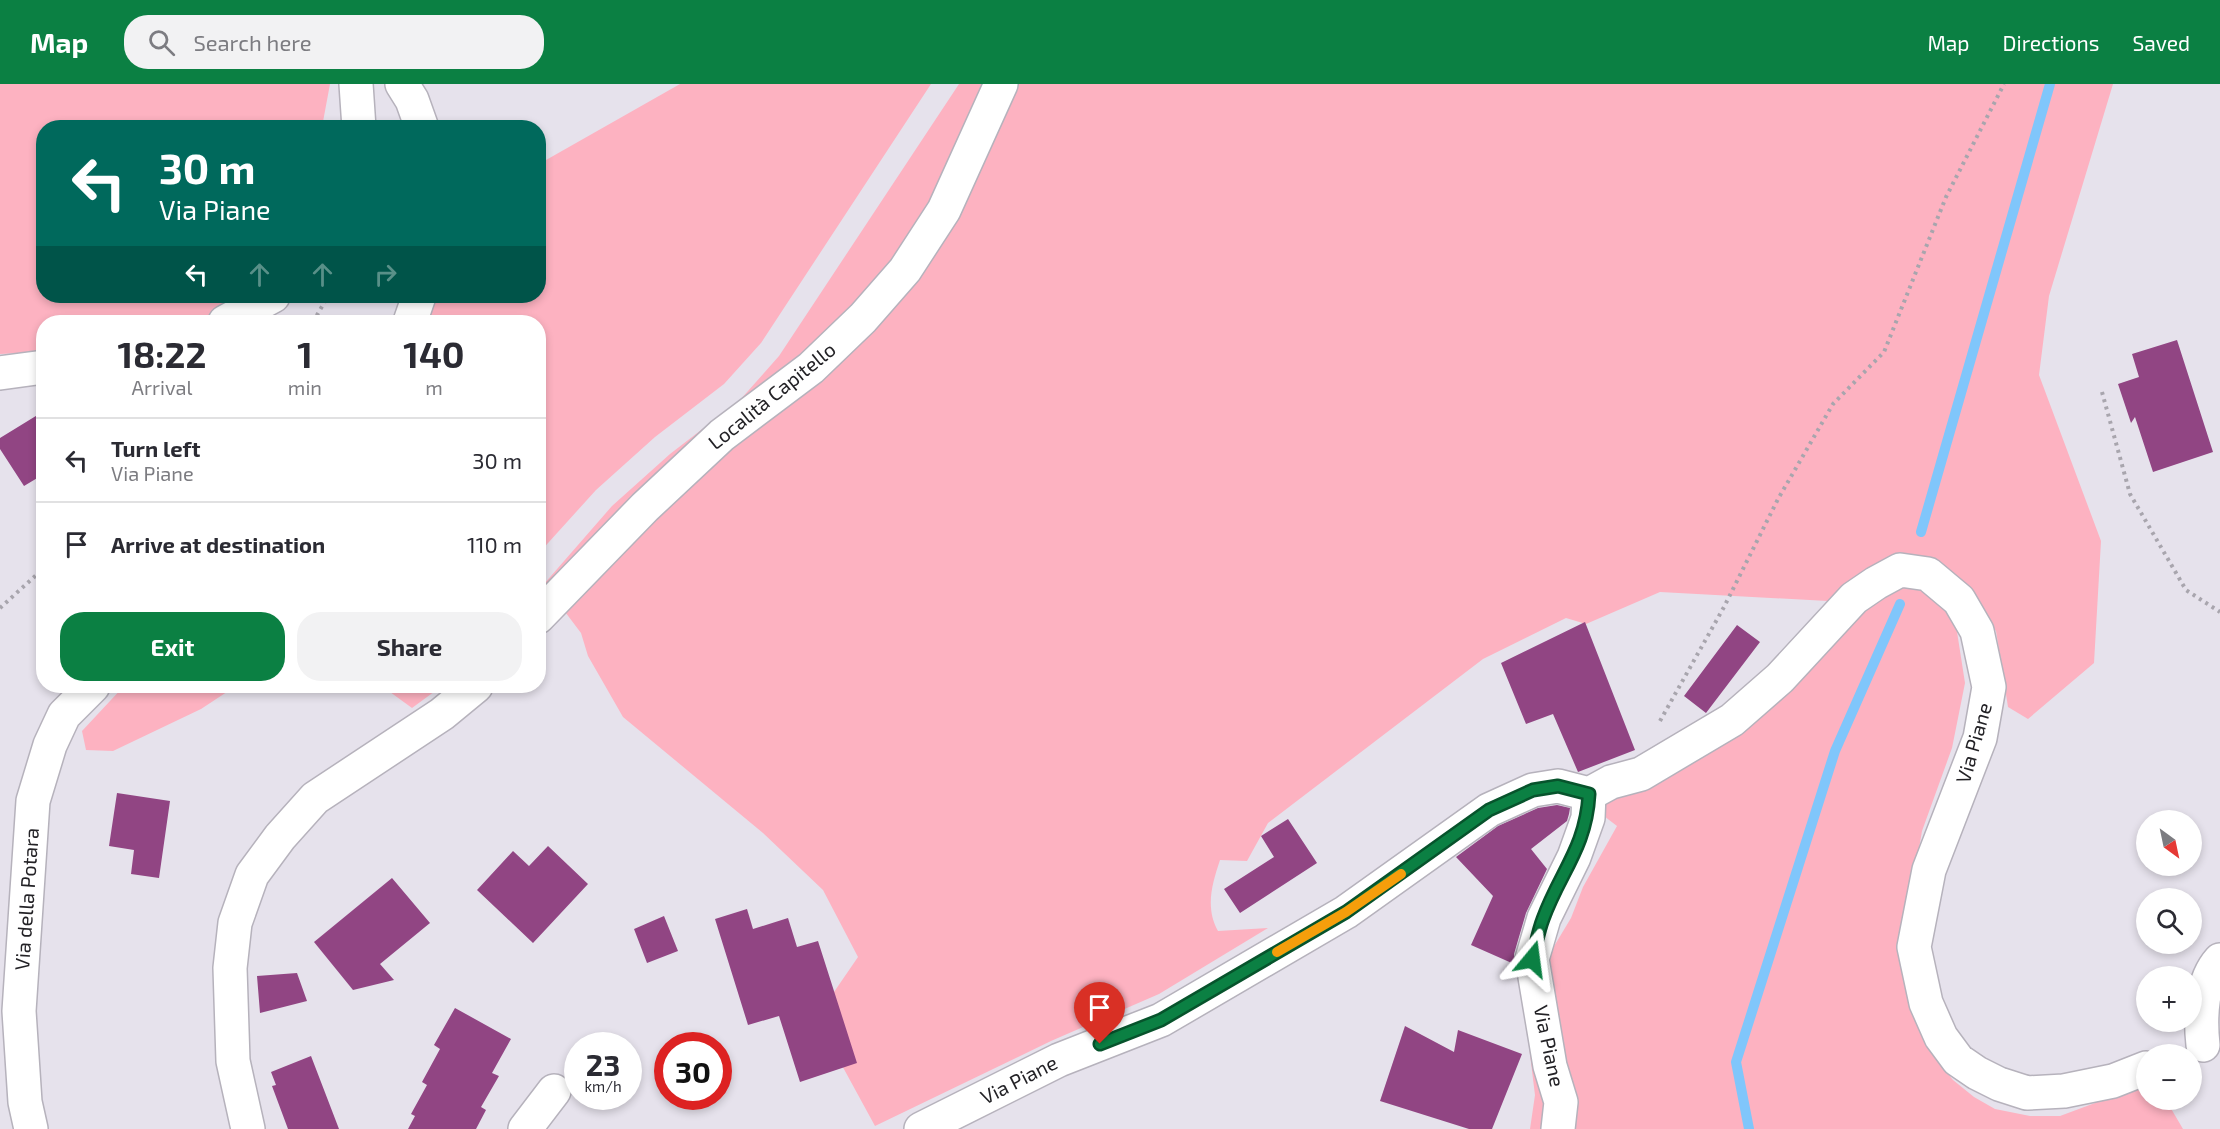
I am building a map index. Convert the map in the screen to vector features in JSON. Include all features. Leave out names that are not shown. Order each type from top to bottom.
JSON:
[{"type":"street","points":[[356,84],[358,120]]},
{"type":"street","points":[[402,84],[412,100],[419,120]]},
{"type":"street","name":"Località Capitello","points":[[546,609],[645,507],[722,435],[811,368],[863,318],[905,270],[944,210],[1000,84]]},
{"type":"street","points":[[238,315],[260,303]]},
{"type":"street","points":[[0,373],[36,368]]},
{"type":"street","name":"Via Piane","points":[[921,1129],[1059,1060],[1161,1020],[1346,912],[1489,810],[1533,790],[1558,786],[1589,794],[1611,782],[1641,774],[1732,720],[1780,678],[1854,598],[1900,570],[1928,574],[1959,600],[1977,632],[1989,687],[1980,738],[1929,870],[1914,947],[1926,1003],[1941,1037],[1958,1060],[1977,1073],[1999,1084],[2027,1093],[2064,1091],[2113,1081],[2136,1072]]},
{"type":"street","name":"Via della Potara","points":[[31,1129],[26,1102],[19,1011],[33,801],[50,745],[64,715],[86,693]]},
{"type":"street","points":[[248,1129],[233,1061],[230,968],[235,923],[252,875],[280,837],[315,798],[442,714],[468,693]]},
{"type":"street","name":"Via Piane","points":[[1558,1129],[1561,1102],[1550,1066],[1532,959],[1544,918],[1574,857],[1588,818],[1589,794]]},
{"type":"street","points":[[2201,1044],[2200,1019],[2211,970],[2220,960]]},
{"type":"street","points":[[525,1129],[554,1091]]},
{"type":"path","points":[[1658,725],[1724,607],[1778,499],[1833,404],[1884,352],[1946,197],[2004,84]]},
{"type":"path","points":[[2102,392],[2130,494],[2186,590],[2220,612]]},
{"type":"path","points":[[0,608],[36,575]]},
{"type":"shaded area","points":[[0,84],[330,84],[323,120],[36,120],[36,303],[232,303],[223,310],[209,315],[36,315],[36,352],[0,354]]},
{"type":"shaded area","points":[[680,84],[931,84],[761,343],[724,384],[655,437],[596,490],[546,545],[546,315],[419,315],[429,303],[546,303],[546,160]]},
{"type":"shaded area","points":[[959,84],[2113,84],[2049,296],[2039,375],[2101,541],[2094,663],[2028,719],[2008,707],[1996,631],[1967,599],[1925,563],[1846,602],[1660,592],[1586,624],[1566,618],[1483,659],[1268,823],[1247,861],[1220,860],[1211,896],[1212,914],[1218,931],[1268,928],[1159,994],[1051,1041],[875,1126],[839,1060],[823,1008],[858,957],[823,890],[763,833],[623,717],[588,656],[581,633],[546,587],[546,582],[612,506],[670,454],[740,400],[779,356]]},
{"type":"shaded area","points":[[1900,576],[1953,606],[1965,683],[1952,748],[1922,831],[1906,924],[1928,1044],[1953,1080],[1974,1097],[1995,1109],[2030,1116],[2060,1116],[2095,1103],[2136,1073],[2136,1110],[2172,1110],[2183,1129],[1530,1129],[1535,1095],[1523,998],[1571,918],[1583,887],[1617,826],[1596,810],[1883,585]]},
{"type":"shaded area","points":[[117,693],[225,693],[201,709],[113,751],[86,750],[82,731]]},
{"type":"shaded area","points":[[391,693],[432,693],[412,708]]},
{"type":"building","points":[[2177,340],[2213,452],[2153,472],[2135,417],[2131,423],[2118,384],[2139,377],[2132,354]]},
{"type":"building","points":[[36,416],[36,479],[24,486],[0,449],[0,438]]},
{"type":"building","points":[[1585,622],[1635,750],[1578,772],[1553,714],[1526,724],[1501,663]]},
{"type":"building","points":[[1737,625],[1760,642],[1706,713],[1684,696]]},
{"type":"building","points":[[117,793],[170,801],[159,878],[131,874],[134,850],[109,846]]},
{"type":"building","points":[[1557,805],[1570,808],[1569,814],[1567,821],[1531,849],[1547,869],[1526,913],[1514,954],[1514,964],[1471,945],[1493,896],[1456,857],[1498,826],[1538,808]]},
{"type":"building","points":[[1288,819],[1317,863],[1240,913],[1224,889],[1274,857],[1261,836]]},
{"type":"building","points":[[548,846],[588,884],[533,943],[477,890],[513,851],[529,866]]},
{"type":"building","points":[[392,878],[430,923],[380,964],[394,980],[353,990],[314,942]]},
{"type":"building","points":[[747,909],[753,929],[788,918],[797,947],[818,941],[857,1063],[800,1082],[779,1016],[748,1025],[715,919]]},
{"type":"building","points":[[664,916],[678,951],[647,963],[634,929]]},
{"type":"building","points":[[297,973],[307,1001],[260,1013],[257,976]]},
{"type":"building","points":[[455,1008],[511,1039],[492,1073],[499,1076],[481,1107],[486,1110],[476,1129],[408,1129],[415,1116],[411,1114],[427,1085],[422,1082],[440,1049],[434,1045]]},
{"type":"building","points":[[1405,1026],[1454,1052],[1458,1030],[1522,1054],[1492,1129],[1469,1129],[1380,1101]]},
{"type":"building","points":[[311,1056],[339,1129],[288,1129],[272,1086],[276,1085],[271,1072]]},
{"type":"waterway","points":[[1921,532],[2050,84]]},
{"type":"waterway","points":[[1749,1129],[1736,1062],[1835,751],[1900,604]]},
{"type":"slow traffic","points":[[1277,952],[1346,912],[1401,874]]},
{"type":"route","points":[[1100,1044],[1161,1020],[1346,912],[1489,810],[1533,790],[1558,786],[1589,794],[1588,818],[1574,857],[1544,918],[1532,959]]}]
